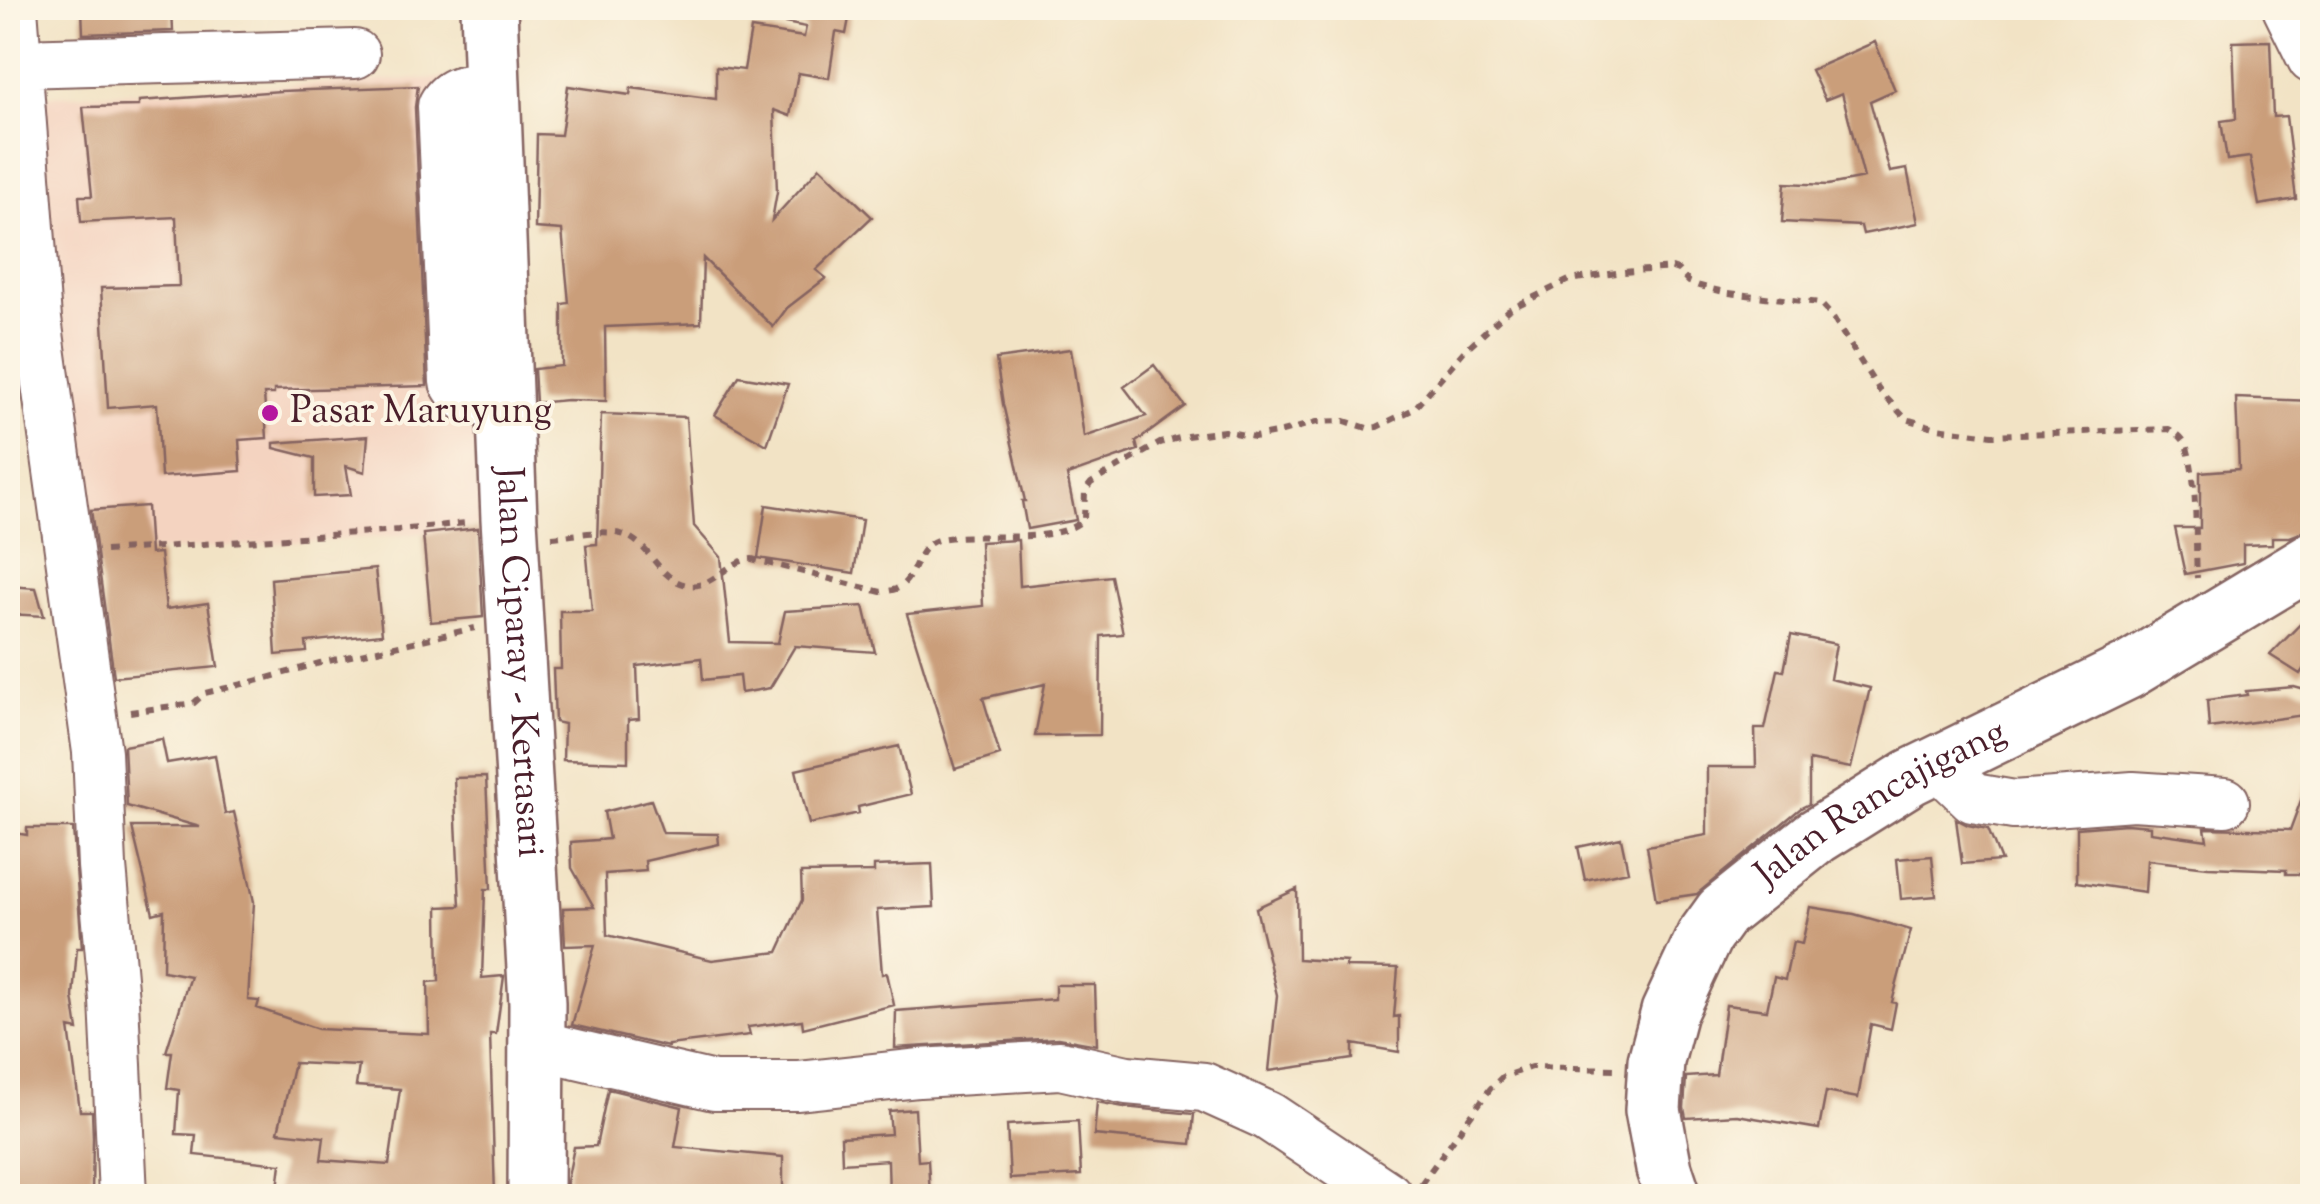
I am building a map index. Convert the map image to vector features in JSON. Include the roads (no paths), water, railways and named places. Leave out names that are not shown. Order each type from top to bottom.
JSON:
[{"type":"main road","name":"Jalan Ciparay - Kertasari","points":[[489,8],[510,529],[538,1046],[536,1196]]},
{"type":"main road","name":"Jalan Rancajigang","points":[[1673,1196],[1653,1110],[1656,1069],[1669,1012],[1704,937],[1722,912],[1817,836],[1911,777],[2128,672],[2312,560]]},
{"type":"street","points":[[13,8],[37,318],[94,717],[124,1196]]},
{"type":"street","points":[[2287,8],[2312,59]]},
{"type":"street","points":[[18,63],[356,54]]},
{"type":"street","points":[[1943,762],[1954,780],[1973,798],[2014,805],[2132,796],[2225,802]]},
{"type":"street","points":[[538,1046],[714,1086],[798,1086],[918,1073],[1060,1065],[1127,1080],[1204,1086],[1268,1116],[1388,1196]]},
{"type":"place","name":"Pasar Maruyung","points":[[270,413]]}]
